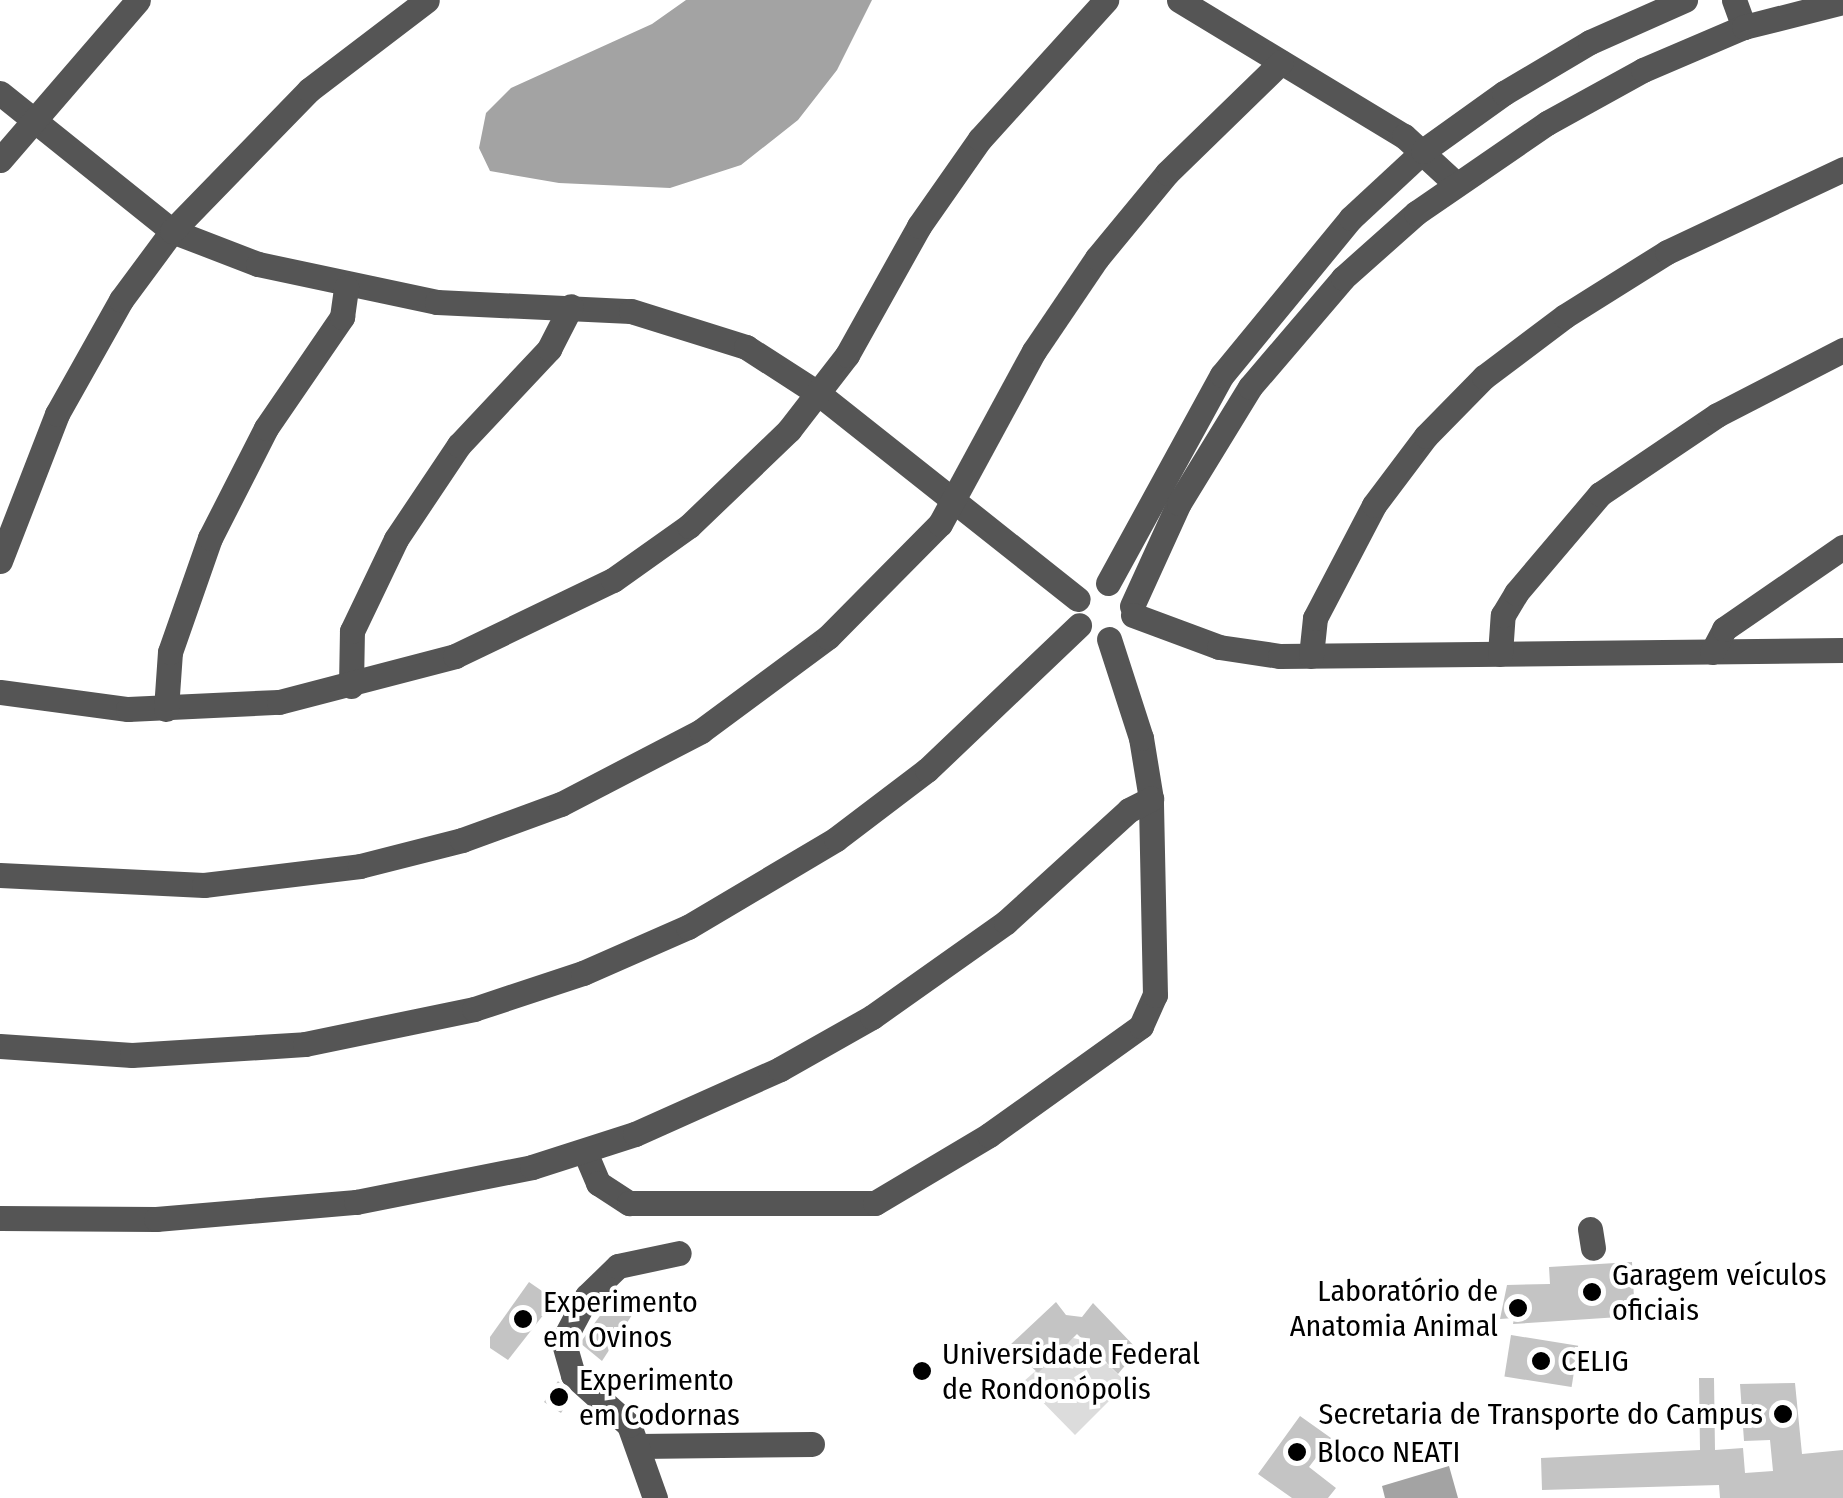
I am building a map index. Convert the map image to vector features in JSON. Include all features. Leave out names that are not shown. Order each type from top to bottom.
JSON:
[{"type":"street","points":[[0,160],[31,118],[138,0]]},
{"type":"street","points":[[0,562],[57,414],[121,300],[172,231],[296,102],[427,0]]},
{"type":"street","points":[[0,692],[166,709],[243,706],[350,686],[489,644],[613,580],[724,496],[820,394],[946,185],[1016,95],[1106,0]]},
{"type":"street","points":[[1179,0],[1422,151],[1454,183]]},
{"type":"street","points":[[1108,583],[1192,422],[1254,330],[1339,230],[1422,151],[1546,66],[1685,0]]},
{"type":"street","points":[[1734,0],[1744,27]]},
{"type":"street","points":[[1843,2],[1744,27],[1594,95],[1454,183],[1343,278],[1250,386],[1179,502],[1132,610],[1125,631],[1109,640],[1092,637],[1079,625],[1078,599],[1090,586],[1108,583],[1124,590],[1132,610],[1219,647],[1311,656],[1843,650]]},
{"type":"street","points":[[0,875],[151,886],[256,881],[360,866],[512,823],[609,782],[745,702],[867,601],[955,502],[1024,368],[1097,258],[1166,173],[1281,62]]},
{"type":"street","points":[[0,93],[172,231],[346,287],[452,303],[570,306],[690,324],[746,347],[820,394],[1078,599]]},
{"type":"street","points":[[1311,656],[1315,618],[1374,504],[1426,436],[1484,377],[1564,316],[1667,252],[1843,169]]},
{"type":"street","points":[[166,709],[170,652],[210,538],[266,428],[342,317],[346,287]]},
{"type":"street","points":[[350,686],[352,630],[396,539],[460,445],[550,349],[570,306]]},
{"type":"street","points":[[1500,654],[1503,615],[1516,593],[1600,494],[1717,415],[1843,350]]},
{"type":"street","points":[[1712,652],[1735,620],[1843,547]]},
{"type":"street","points":[[0,1046],[152,1054],[305,1044],[474,1009],[583,973],[704,918],[836,839],[942,757],[1079,625]]},
{"type":"street","points":[[585,1152],[598,1183],[629,1203],[874,1203],[989,1135],[1093,1063],[1150,1012],[1151,799],[1141,738],[1109,640]]},
{"type":"street","points":[[0,1218],[156,1219],[290,1210],[422,1190],[585,1152],[733,1093],[872,1017],[1006,922],[1129,810],[1151,799]]},
{"type":"street","points":[[656,1498],[630,1426],[572,1375],[563,1341],[587,1296],[618,1266],[679,1252]]},
{"type":"street","points":[[640,1446],[812,1444]]},
{"type":"shaded area","points":[[686,0],[872,0],[837,70],[798,120],[741,165],[670,188],[559,183],[490,171],[479,148],[486,113],[511,88],[652,24]]},
{"type":"shaded area","points":[[1073,1338],[1082,1340],[1127,1383],[1075,1435],[1023,1382]]},
{"type":"shaded area","points":[[1449,1466],[1458,1498],[1385,1498],[1382,1486]]},
{"type":"building","name":"Garagem veículos oficiais","points":[[1632,1262],[1635,1316],[1513,1324],[1514,1318],[1500,1319],[1507,1285],[1550,1284],[1549,1267]]},
{"type":"building","name":"Experimento em Ovinos","points":[[529,1282],[555,1300],[508,1360],[490,1348],[490,1337]]},
{"type":"building","points":[[613,1298],[634,1312],[602,1361],[580,1343]]},
{"type":"building","points":[[1056,1302],[1066,1315],[1082,1317],[1093,1303],[1138,1350],[1118,1374],[1077,1334],[1038,1373],[1009,1346]]},
{"type":"building","name":"CELIG","points":[[1511,1335],[1578,1346],[1572,1387],[1504,1376]]},
{"type":"building","points":[[1699,1378],[1714,1378],[1715,1450],[1743,1448],[1745,1473],[1773,1471],[1770,1440],[1744,1441],[1740,1384],[1795,1383],[1802,1454],[1843,1450],[1843,1498],[1720,1498],[1719,1485],[1542,1490],[1541,1458],[1700,1450]]},
{"type":"building","name":"Experimento em Codornas","points":[[558,1381],[572,1396],[561,1413],[544,1402]]},
{"type":"building","name":"Bloco NEATI","points":[[1300,1416],[1331,1438],[1309,1467],[1336,1488],[1328,1498],[1292,1498],[1258,1474]]},
{"type":"place","name":"Garagem veículos oficiais","points":[[1592,1292]]},
{"type":"place","name":"Laboratório de Anatomia Animal","points":[[1518,1308]]},
{"type":"place","name":"Experimento em Ovinos","points":[[523,1319]]},
{"type":"place","name":"CELIG","points":[[1541,1361]]},
{"type":"place","name":"Universidade Federal de Rondonópolis","points":[[922,1371]]},
{"type":"place","name":"Experimento em Codornas","points":[[559,1397]]},
{"type":"place","name":"Secretaria de Transporte do Campus","points":[[1783,1414]]},
{"type":"place","name":"Bloco NEATI","points":[[1297,1452]]}]
